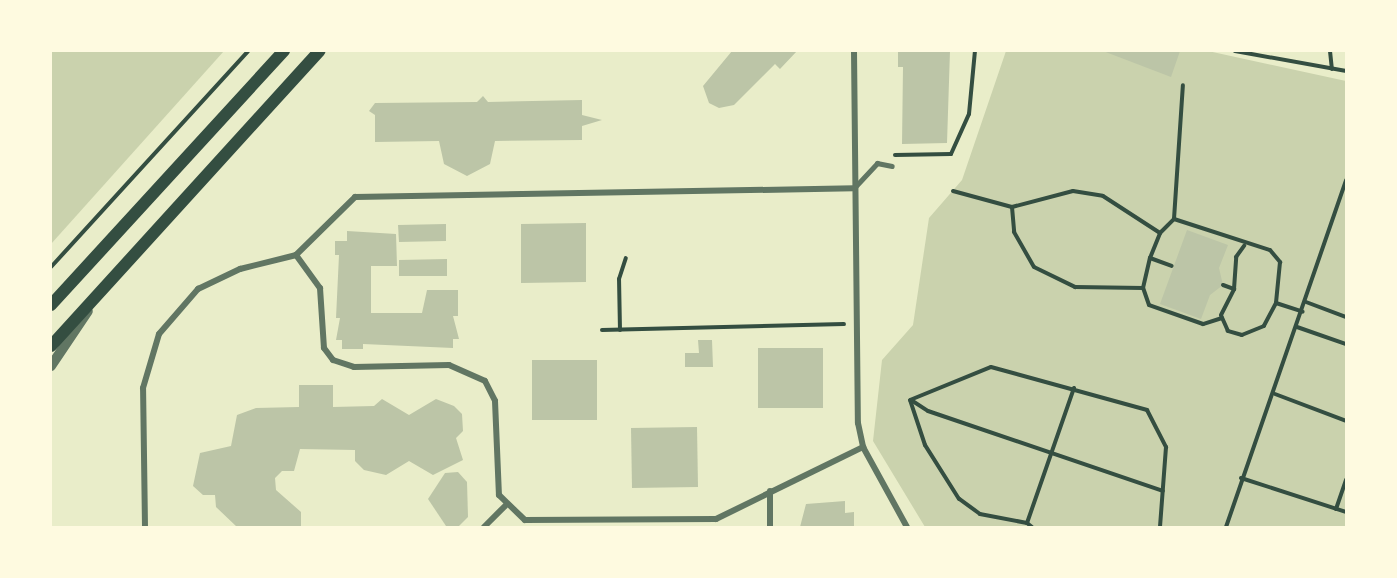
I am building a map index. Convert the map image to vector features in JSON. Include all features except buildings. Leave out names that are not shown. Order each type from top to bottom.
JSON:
[{"type":"main road","points":[[51,305],[284,51]]},
{"type":"main road","points":[[51,346],[320,51]]},
{"type":"street","points":[[854,51],[857,324],[863,447],[907,527]]},
{"type":"street","points":[[145,527],[143,388],[159,334],[183,303],[210,282],[296,255],[346,202],[367,193],[854,188]]},
{"type":"street","points":[[296,255],[320,288],[324,348],[333,360],[354,367],[449,365],[485,381],[495,401],[497,486],[506,506],[533,522],[705,520],[863,447]]},
{"type":"street","points":[[51,366],[104,289]]},
{"type":"street","points":[[770,491],[770,527]]},
{"type":"street","points":[[484,527],[506,506]]},
{"type":"lane","points":[[854,188],[877,163],[892,166]]},
{"type":"path","points":[[51,267],[248,51]]},
{"type":"path","points":[[888,154],[951,154],[969,114],[975,51]]},
{"type":"path","points":[[1235,51],[1346,71]]},
{"type":"path","points":[[1330,51],[1332,69]]},
{"type":"path","points":[[1183,85],[1174,219],[1160,233],[1150,258],[1143,288],[1149,305],[1203,324],[1222,318]]},
{"type":"path","points":[[1226,527],[1241,478],[1275,394],[1346,180]]},
{"type":"path","points":[[953,191],[1012,207],[1073,191],[1102,196],[1160,233]]},
{"type":"path","points":[[1012,207],[1014,232],[1034,267],[1075,287],[1143,288]]},
{"type":"path","points":[[1174,219],[1244,246],[1270,250],[1280,262],[1276,303],[1255,333],[1228,331],[1222,318],[1234,289],[1234,266],[1244,246]]},
{"type":"path","points":[[620,330],[619,279],[626,258]]},
{"type":"path","points":[[1150,258],[1172,266]]},
{"type":"path","points":[[1223,285],[1234,289]]},
{"type":"path","points":[[1306,302],[1346,317]]},
{"type":"path","points":[[1276,303],[1303,312]]},
{"type":"path","points":[[602,330],[857,324]]},
{"type":"path","points":[[1297,327],[1346,344]]},
{"type":"path","points":[[910,400],[992,367],[1074,388],[1153,416],[1166,447],[1160,527]]},
{"type":"path","points":[[1027,523],[1074,388]]},
{"type":"path","points":[[1275,394],[1346,421]]},
{"type":"path","points":[[910,400],[928,411],[1163,491]]},
{"type":"path","points":[[910,400],[925,445],[959,499],[980,514],[1027,523],[1032,527]]},
{"type":"path","points":[[1241,478],[1346,512]]},
{"type":"path","points":[[1336,509],[1346,480]]},
{"type":"green space","points":[[51,51],[224,51],[51,244]]},
{"type":"green space","points":[[1006,51],[1208,51],[1346,81],[1346,527],[925,527],[873,441],[882,360],[913,325],[929,218],[962,180]]}]
